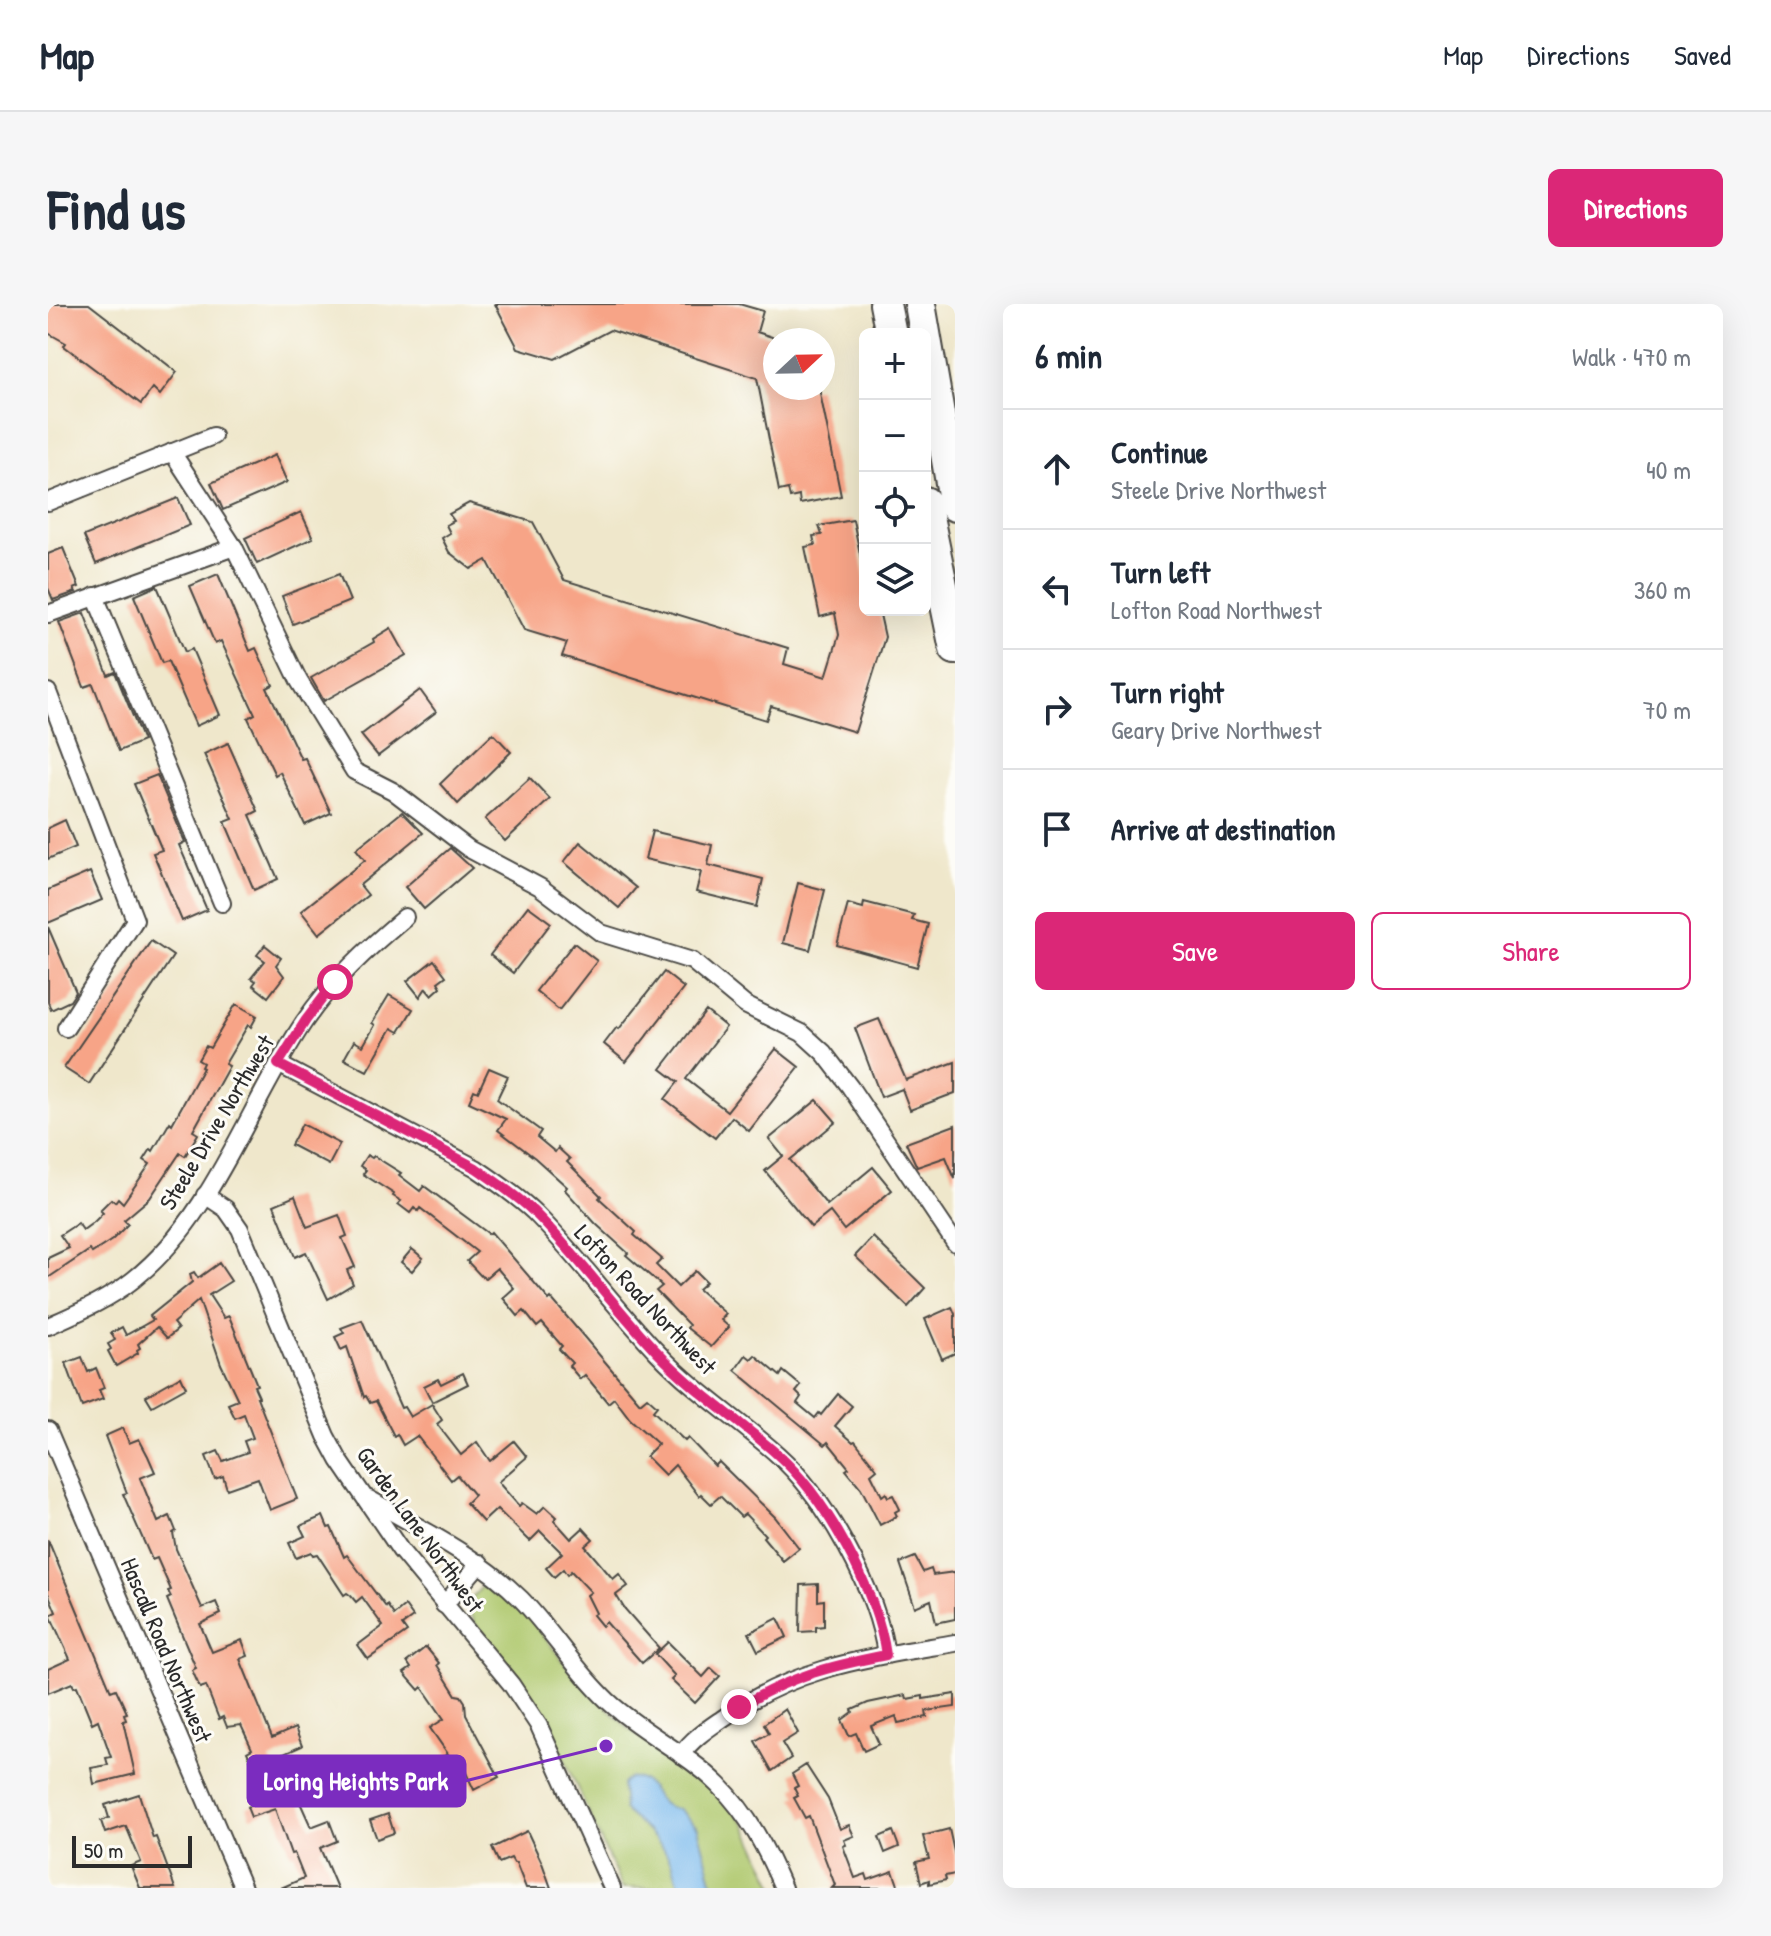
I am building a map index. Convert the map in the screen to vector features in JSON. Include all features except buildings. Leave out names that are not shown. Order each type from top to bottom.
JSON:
[{"type":"highway","points":[[922,317],[955,506]]},
{"type":"highway","points":[[931,531],[955,649]]},
{"type":"street","points":[[48,502],[213,436]]},
{"type":"street","points":[[172,452],[234,547],[299,681],[354,771],[393,791],[469,849],[540,887],[601,933],[692,961],[745,1005],[802,1033],[824,1053],[850,1087],[955,1243]]},
{"type":"street","points":[[48,614],[234,547]]},
{"type":"street","points":[[95,596],[222,903]]},
{"type":"street","points":[[48,692],[135,920],[66,1028]]},
{"type":"street","name":"Steele Drive Northwest","points":[[48,1326],[91,1307],[131,1282],[168,1247],[240,1140],[278,1064],[306,1020],[335,982],[405,917]]},
{"type":"street","name":"Lofton Road Northwest","points":[[278,1064],[476,1168],[534,1212],[668,1364],[710,1402],[779,1456],[806,1484],[852,1557],[883,1630],[886,1655]]},
{"type":"street","name":"Garden Lane Northwest","points":[[205,1195],[226,1209],[240,1229],[326,1436],[363,1496],[401,1551],[511,1684],[539,1726],[612,1888]]},
{"type":"street","name":"Hascall Road Northwest","points":[[48,1430],[243,1888]]},
{"type":"street","points":[[363,1496],[480,1563],[522,1600],[578,1670],[607,1700],[720,1786],[750,1821],[783,1888]]},
{"type":"street","points":[[444,1605],[480,1563]]},
{"type":"street","points":[[681,1755],[697,1736],[772,1688],[825,1667],[955,1643]]},
{"type":"green space","points":[[483,1585],[496,1586],[521,1607],[574,1675],[628,1728],[718,1792],[745,1824],[776,1888],[622,1888],[548,1722],[477,1626],[466,1606]]},
{"type":"water","points":[[629,1778],[645,1782],[662,1803],[679,1809],[698,1828],[714,1888],[680,1888],[665,1851],[624,1810],[622,1784]]},
{"type":"place","name":"Loring Heights Park","points":[[606,1746]]},
{"type":"route","points":[[335,982],[278,1064],[476,1168],[534,1212],[668,1364],[710,1402],[779,1456],[806,1484],[852,1557],[883,1630],[886,1655],[825,1667],[798,1676],[739,1707]]}]
